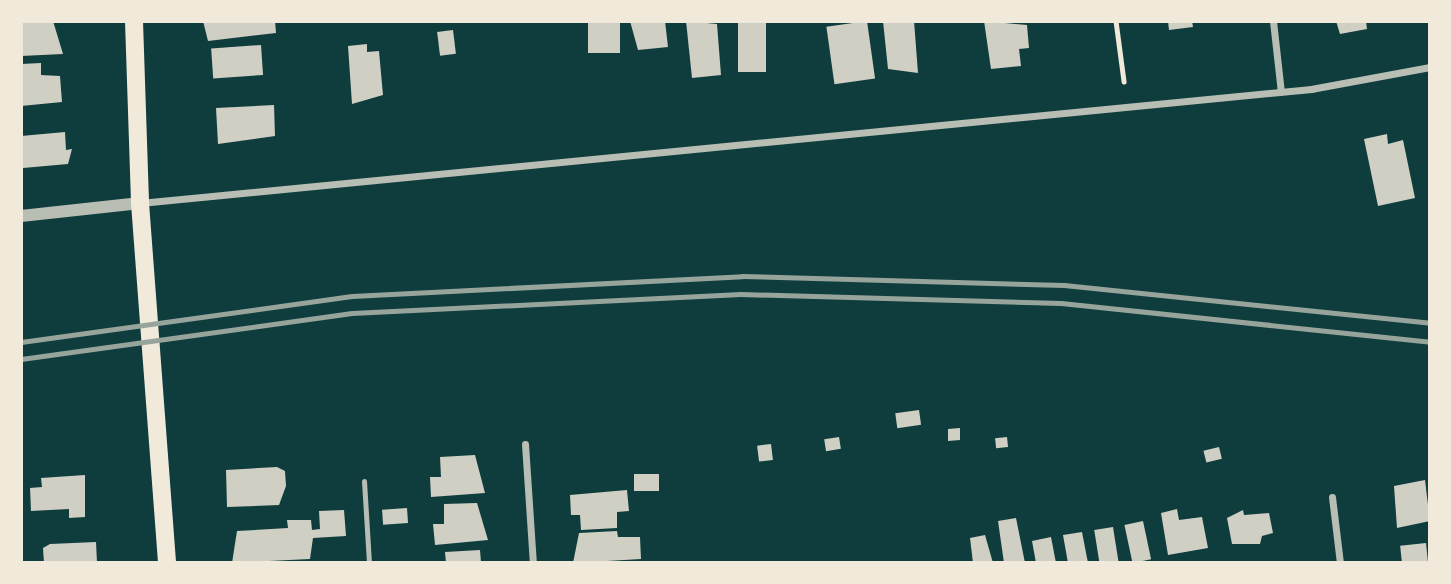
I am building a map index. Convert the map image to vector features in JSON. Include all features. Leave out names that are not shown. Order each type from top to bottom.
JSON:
[{"type":"main road","points":[[134,21],[140,212],[167,563]]},
{"type":"street","points":[[1273,21],[1281,92]]},
{"type":"street","points":[[21,216],[140,212],[1281,92],[1430,68]]},
{"type":"street","points":[[525,444],[533,563]]},
{"type":"street","points":[[1332,497],[1340,563]]},
{"type":"lane","points":[[364,481],[369,563]]},
{"type":"path","points":[[1116,21],[1124,81]]},
{"type":"building","points":[[21,21],[53,21],[63,54],[21,56]]},
{"type":"building","points":[[203,21],[275,21],[276,33],[208,41]]},
{"type":"building","points":[[588,21],[620,21],[620,53],[588,53]]},
{"type":"building","points":[[630,21],[665,21],[668,47],[638,50]]},
{"type":"building","points":[[686,21],[717,24],[721,75],[692,78]]},
{"type":"building","points":[[738,21],[766,21],[766,72],[738,72]]},
{"type":"building","points":[[867,21],[875,78],[834,84],[826,27]]},
{"type":"building","points":[[883,21],[914,21],[918,73],[888,69]]},
{"type":"building","points":[[984,21],[1027,25],[1029,48],[1019,49],[1021,66],[991,69]]},
{"type":"building","points":[[1168,21],[1192,21],[1193,27],[1169,30]]},
{"type":"building","points":[[1336,21],[1366,21],[1367,29],[1340,34]]},
{"type":"building","points":[[453,30],[456,54],[440,56],[437,32]]},
{"type":"building","points":[[367,44],[367,52],[379,51],[383,95],[352,104],[348,46]]},
{"type":"building","points":[[261,45],[263,75],[213,78],[211,48]]},
{"type":"building","points":[[41,63],[41,75],[60,76],[62,102],[21,106],[21,64]]},
{"type":"building","points":[[274,105],[275,136],[218,144],[216,108]]},
{"type":"building","points":[[65,132],[66,150],[72,149],[68,164],[23,168],[21,136]]},
{"type":"building","points":[[1387,134],[1388,144],[1403,140],[1415,198],[1378,206],[1364,139]]},
{"type":"building","points":[[919,410],[921,425],[897,428],[895,413]]},
{"type":"building","points":[[960,428],[960,440],[948,441],[948,429]]},
{"type":"building","points":[[839,437],[841,449],[826,451],[824,439]]},
{"type":"building","points":[[1007,437],[1008,447],[996,448],[995,438]]},
{"type":"building","points":[[771,444],[773,460],[759,462],[757,446]]},
{"type":"building","points":[[1219,447],[1222,459],[1206,463],[1203,451]]},
{"type":"building","points":[[475,455],[485,493],[431,497],[430,477],[441,477],[440,457]]},
{"type":"building","points":[[277,467],[285,471],[286,486],[279,505],[227,507],[226,470]]},
{"type":"building","points":[[634,474],[659,474],[659,491],[634,491]]},
{"type":"building","points":[[85,475],[85,517],[69,518],[69,509],[31,511],[30,488],[42,487],[41,478]]},
{"type":"building","points":[[1425,480],[1430,521],[1397,528],[1394,486]]},
{"type":"building","points":[[627,490],[629,511],[617,512],[617,528],[581,530],[580,515],[571,515],[570,495]]},
{"type":"building","points":[[477,503],[488,540],[435,545],[433,524],[444,524],[444,504]]},
{"type":"building","points":[[407,508],[408,523],[383,525],[382,510]]},
{"type":"building","points":[[1177,509],[1179,520],[1202,517],[1208,548],[1168,555],[1161,513]]},
{"type":"building","points":[[344,510],[346,536],[313,538],[310,559],[232,563],[237,531],[288,528],[287,520],[311,520],[312,530],[320,529],[319,511]]},
{"type":"building","points":[[1243,510],[1244,515],[1269,513],[1273,533],[1262,536],[1260,544],[1232,544],[1227,518]]},
{"type":"building","points":[[1016,518],[1025,563],[1004,563],[998,521]]},
{"type":"building","points":[[1143,521],[1151,559],[1133,563],[1124,525]]},
{"type":"building","points":[[1113,527],[1119,563],[1099,563],[1094,530]]},
{"type":"building","points":[[617,531],[618,537],[640,537],[641,559],[573,563],[579,533]]},
{"type":"building","points":[[1082,532],[1088,563],[1068,563],[1063,535]]},
{"type":"building","points":[[985,535],[993,563],[973,563],[970,538]]},
{"type":"building","points":[[1051,537],[1056,563],[1036,563],[1032,541]]},
{"type":"building","points":[[96,542],[97,563],[44,563],[43,548],[50,544]]},
{"type":"building","points":[[1426,543],[1428,563],[1402,563],[1400,546]]},
{"type":"building","points":[[480,550],[481,563],[446,563],[445,552]]},
{"type":"railway","points":[[21,342],[352,296],[742,276],[1064,285],[1430,323]]},
{"type":"railway","points":[[21,359],[352,313],[741,294],[1061,303],[1430,342]]}]
